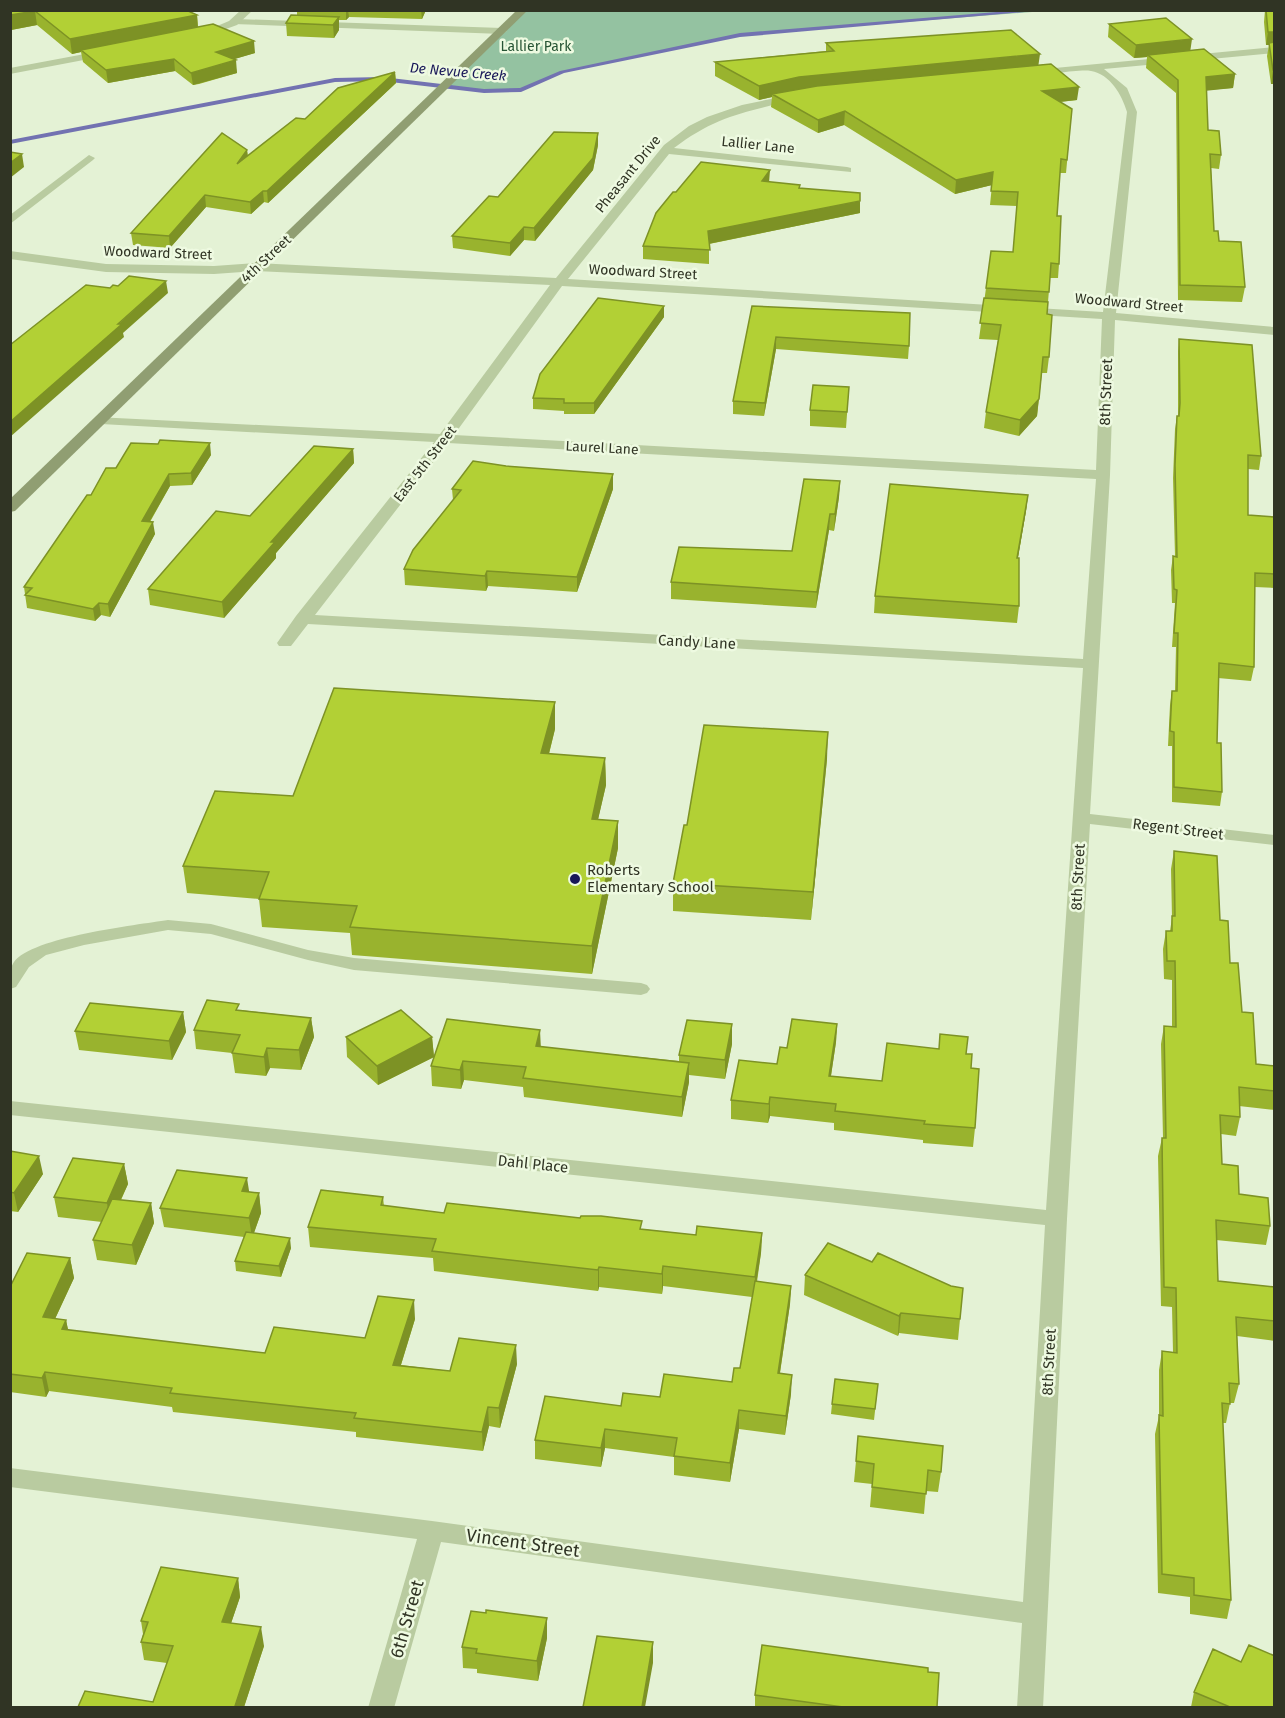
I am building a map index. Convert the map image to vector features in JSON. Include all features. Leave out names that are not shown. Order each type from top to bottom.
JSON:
[{"type":"street","points":[[189,38],[236,22],[248,10]]},
{"type":"street","name":"4th Street","points":[[10,508],[523,10]]},
{"type":"street","points":[[1022,74],[1275,50]]},
{"type":"street","points":[[10,71],[116,52]]},
{"type":"street","name":"8th Street","points":[[1030,1707],[1056,1220],[1103,475],[1109,316],[1132,112],[1128,99],[1120,86],[1107,74],[1091,67]]},
{"type":"street","name":"Pheasant Drive","points":[[559,282],[666,150],[681,136],[711,119],[752,105],[806,95]]},
{"type":"street","name":"Lallier Lane","points":[[666,150],[848,170]]},
{"type":"street","points":[[10,221],[89,158]]},
{"type":"street","name":"Woodward Street","points":[[10,255],[106,268],[214,270],[256,267],[559,282],[1109,316],[1275,331]]},
{"type":"street","name":"East 5th Street","points":[[285,643],[444,440],[559,282]]},
{"type":"street","name":"Laurel Lane","points":[[101,420],[1103,475]]},
{"type":"street","name":"Candy Lane","points":[[302,619],[1091,664]]},
{"type":"street","name":"Regent Street","points":[[1081,818],[1275,840]]},
{"type":"street","name":"Dahl Place","points":[[10,1108],[1056,1220]]},
{"type":"street","name":"Vincent Street","points":[[10,1477],[432,1531],[1036,1614]]},
{"type":"street","name":"6th Street","points":[[381,1707],[432,1531]]},
{"type":"lane","points":[[236,22],[502,31]]},
{"type":"lane","points":[[10,983],[22,963],[40,951],[84,940],[168,925],[211,929],[308,955],[354,964],[641,989]]},
{"type":"green space","name":"Lallier Park","points":[[523,11],[1045,11],[740,35],[562,72],[521,90],[484,91],[447,86]]},
{"type":"building","points":[[10,10],[186,10],[197,15],[70,39],[35,11],[10,15]]},
{"type":"building","points":[[1266,10],[1275,10],[1275,32],[1268,32]]},
{"type":"building","points":[[291,15],[339,17],[333,25],[286,23]]},
{"type":"building","points":[[1166,18],[1192,39],[1136,45],[1109,24]]},
{"type":"building","points":[[213,24],[254,41],[216,52],[236,60],[191,73],[174,59],[106,70],[81,50]]},
{"type":"building","points":[[1011,30],[1040,54],[799,77],[759,86],[715,62],[834,51],[826,43]]},
{"type":"building","points":[[1275,42],[1275,70],[1273,70],[1269,43]]},
{"type":"building","points":[[1204,49],[1235,74],[1206,77],[1208,130],[1219,131],[1221,155],[1210,154],[1214,231],[1218,231],[1219,241],[1241,242],[1245,287],[1180,285],[1178,80],[1148,55]]},
{"type":"building","points":[[1051,64],[1079,87],[1042,91],[1072,109],[1067,160],[1061,159],[1057,216],[1061,216],[1059,264],[1051,263],[1049,292],[986,288],[991,251],[1013,252],[1018,192],[991,191],[993,172],[956,180],[845,111],[818,120],[772,94],[817,86]]},
{"type":"building","points":[[395,72],[267,191],[263,191],[250,202],[205,195],[169,236],[131,233],[222,133],[247,150],[237,164],[296,118],[305,119],[338,88]]},
{"type":"building","points":[[554,132],[598,133],[593,158],[534,228],[524,227],[510,243],[452,236],[489,196],[498,197]]},
{"type":"building","points":[[10,152],[22,154],[10,163]]},
{"type":"building","points":[[701,162],[770,170],[762,181],[800,185],[799,188],[860,193],[860,201],[708,231],[710,250],[643,246],[656,213]]},
{"type":"building","points":[[129,276],[166,281],[118,324],[122,324],[10,422],[10,345],[86,285],[110,288],[113,285],[118,286]]},
{"type":"building","points":[[598,298],[664,306],[594,403],[564,403],[564,399],[533,398],[540,374]]},
{"type":"building","points":[[984,298],[1048,302],[1047,314],[1052,315],[1049,357],[1043,357],[1039,399],[1020,420],[986,412],[1001,325],[980,323]]},
{"type":"building","points":[[752,306],[910,313],[909,346],[776,337],[765,403],[733,401]]},
{"type":"building","points":[[1179,339],[1252,345],[1261,456],[1248,455],[1248,515],[1275,517],[1275,574],[1255,573],[1254,667],[1219,663],[1217,743],[1221,743],[1222,792],[1174,787],[1174,732],[1170,731],[1172,691],[1177,691],[1178,633],[1174,633],[1177,590],[1174,589],[1173,556],[1177,557],[1175,465],[1177,416],[1179,416],[1180,403]]},
{"type":"building","points":[[813,385],[849,387],[847,412],[810,410]]},
{"type":"building","points":[[160,440],[210,443],[191,473],[169,474],[142,521],[153,522],[108,604],[99,603],[93,609],[25,595],[32,588],[24,587],[87,495],[91,495],[106,468],[116,468],[131,443],[158,444]]},
{"type":"building","points":[[314,446],[353,449],[271,542],[275,542],[222,602],[148,589],[216,511],[250,516]]},
{"type":"building","points":[[473,461],[506,466],[613,474],[577,577],[487,571],[485,576],[404,569],[413,550],[461,490],[452,489]]},
{"type":"building","points":[[804,479],[840,481],[835,514],[830,514],[817,592],[671,582],[679,547],[792,551]]},
{"type":"building","points":[[890,484],[1028,495],[1017,558],[1019,558],[1019,606],[875,596]]},
{"type":"building","name":"Roberts Elementary School","points":[[334,688],[555,702],[541,753],[605,758],[592,819],[618,821],[592,946],[350,927],[357,906],[259,899],[269,872],[183,866],[215,791],[293,796]]},
{"type":"building","points":[[704,725],[828,732],[813,892],[673,883],[684,825],[687,825]]},
{"type":"building","points":[[1174,851],[1217,856],[1220,920],[1228,921],[1230,963],[1238,963],[1242,1012],[1253,1013],[1256,1064],[1275,1066],[1275,1091],[1239,1087],[1240,1117],[1220,1115],[1222,1164],[1238,1166],[1239,1194],[1268,1198],[1270,1226],[1216,1220],[1218,1281],[1275,1287],[1275,1321],[1236,1317],[1239,1384],[1229,1383],[1230,1404],[1222,1403],[1231,1600],[1194,1595],[1194,1578],[1162,1574],[1159,1415],[1163,1416],[1162,1351],[1177,1353],[1176,1288],[1164,1287],[1162,1138],[1166,1138],[1164,1026],[1176,1027],[1175,961],[1167,961],[1166,931],[1172,931],[1172,916],[1175,916]]},
{"type":"building","points":[[207,1000],[239,1004],[236,1010],[311,1018],[299,1050],[267,1048],[264,1057],[232,1053],[240,1035],[194,1030]]},
{"type":"building","points":[[90,1003],[183,1012],[169,1041],[75,1031]]},
{"type":"building","points":[[401,1010],[432,1037],[377,1066],[346,1037]]},
{"type":"building","points":[[447,1019],[540,1030],[536,1046],[689,1063],[682,1097],[523,1078],[526,1067],[463,1061],[460,1070],[431,1066]]},
{"type":"building","points":[[792,1019],[837,1024],[829,1076],[882,1081],[887,1043],[939,1049],[940,1034],[968,1037],[966,1054],[972,1054],[971,1068],[979,1069],[975,1128],[924,1124],[925,1121],[835,1111],[836,1104],[770,1097],[769,1104],[731,1100],[739,1060],[777,1064],[780,1047],[787,1048]]},
{"type":"building","points":[[687,1020],[732,1024],[725,1060],[679,1055]]},
{"type":"building","points":[[10,1151],[39,1156],[14,1193],[10,1192]]},
{"type":"building","points":[[73,1158],[124,1164],[107,1203],[54,1197]]},
{"type":"building","points":[[177,1170],[247,1178],[242,1191],[259,1193],[249,1218],[160,1208]]},
{"type":"building","points":[[321,1190],[383,1197],[381,1205],[444,1213],[447,1203],[580,1218],[581,1216],[601,1216],[642,1221],[640,1229],[696,1235],[697,1226],[762,1233],[755,1277],[663,1266],[662,1274],[599,1267],[598,1270],[432,1251],[436,1239],[308,1227]]},
{"type":"building","points":[[112,1199],[151,1203],[132,1245],[93,1240]]},
{"type":"building","points":[[246,1232],[290,1238],[279,1266],[235,1261]]},
{"type":"building","points":[[828,1243],[872,1262],[878,1253],[951,1286],[963,1288],[960,1319],[901,1313],[899,1316],[805,1275]]},
{"type":"building","points":[[27,1253],[70,1258],[43,1317],[66,1320],[62,1329],[265,1353],[274,1327],[365,1338],[378,1296],[414,1300],[393,1365],[450,1371],[459,1338],[516,1345],[499,1408],[488,1407],[482,1432],[354,1418],[356,1413],[170,1393],[172,1388],[45,1372],[42,1378],[10,1374],[10,1287]]},
{"type":"building","points":[[755,1281],[791,1286],[778,1373],[792,1375],[786,1416],[739,1410],[730,1463],[674,1456],[677,1438],[605,1429],[601,1448],[535,1440],[545,1396],[621,1406],[623,1393],[660,1397],[664,1374],[732,1382],[734,1368],[740,1368]]},
{"type":"building","points":[[835,1379],[878,1384],[875,1409],[832,1404]]},
{"type":"building","points":[[858,1436],[943,1446],[941,1472],[928,1470],[926,1494],[872,1487],[874,1464],[856,1461]]},
{"type":"building","points":[[161,1567],[238,1578],[222,1622],[261,1627],[235,1706],[245,1707],[78,1707],[85,1691],[153,1702],[173,1646],[141,1642],[148,1622],[141,1621]]},
{"type":"building","points":[[486,1610],[547,1618],[537,1661],[476,1653],[477,1649],[462,1647],[471,1611],[486,1613]]},
{"type":"building","points":[[597,1636],[653,1642],[642,1707],[583,1707]]},
{"type":"building","points":[[762,1645],[928,1668],[928,1672],[939,1673],[937,1707],[843,1707],[755,1695]]},
{"type":"building","points":[[1249,1645],[1275,1656],[1275,1707],[1230,1707],[1194,1692],[1213,1649],[1241,1662]]},
{"type":"waterway","name":"De Nevue Creek","points":[[10,142],[335,80],[382,79],[484,91],[521,90],[562,72],[740,35],[1044,10]]},
{"type":"place","name":"Roberts Elementary School","points":[[575,879]]}]
